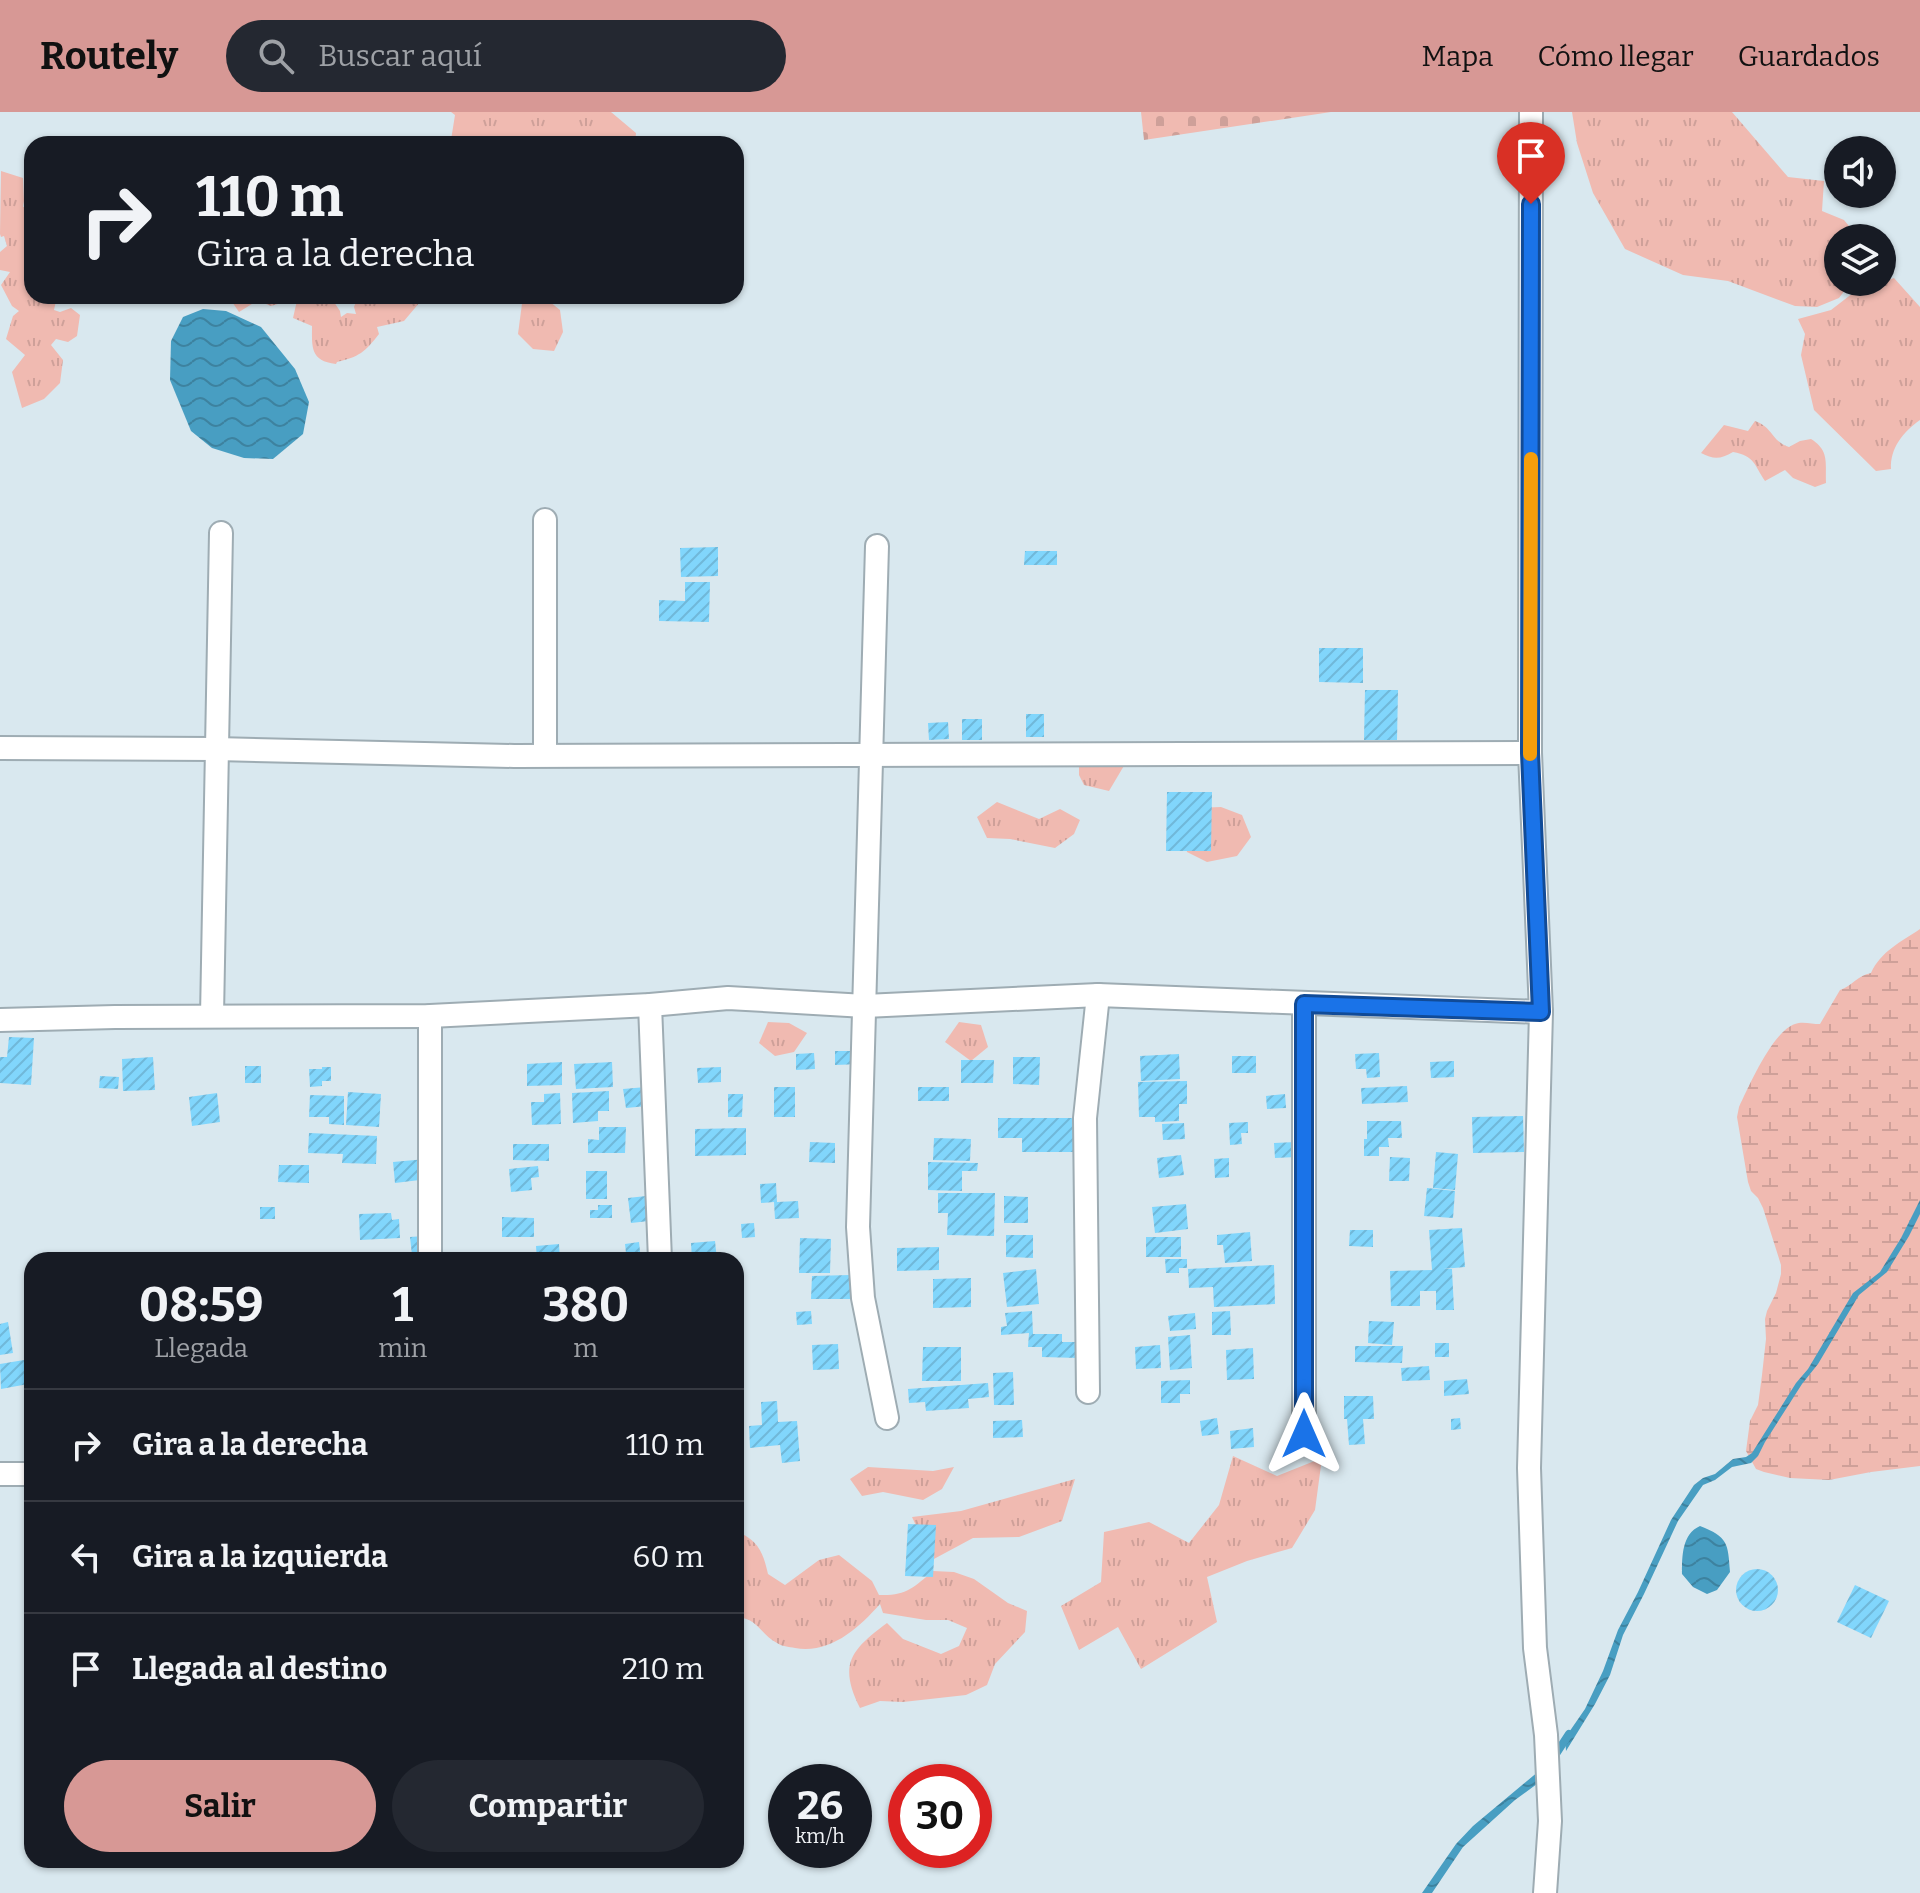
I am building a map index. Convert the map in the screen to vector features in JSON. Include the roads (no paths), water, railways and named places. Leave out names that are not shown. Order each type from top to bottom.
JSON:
[{"type":"street","points":[[1531,112],[1530,753],[1541,1012],[1529,1468],[1535,1648],[1549,1790],[1545,1893]]},
{"type":"street","points":[[545,520],[545,755]]},
{"type":"street","points":[[212,1016],[221,533]]},
{"type":"street","points":[[877,546],[858,1227],[863,1298],[887,1418]]},
{"type":"street","points":[[0,748],[545,755],[1530,753]]},
{"type":"street","points":[[0,1020],[430,1016],[728,998],[865,1006],[1098,995],[1541,1012]]},
{"type":"street","points":[[1088,1392],[1085,1118],[1098,995]]},
{"type":"street","points":[[1304,1004],[1304,1434]]},
{"type":"street","points":[[650,1005],[660,1252]]},
{"type":"street","points":[[430,1016],[430,1252]]},
{"type":"street","points":[[0,1474],[24,1474]]},
{"type":"water","points":[[203,309],[226,311],[261,327],[295,369],[309,402],[303,434],[273,459],[244,458],[212,448],[191,431],[170,380],[171,341],[183,317]]},
{"type":"water","points":[[1920,1200],[1920,1214],[1887,1272],[1859,1295],[1758,1456],[1751,1463],[1732,1467],[1703,1485],[1678,1521],[1623,1635],[1610,1675],[1566,1751],[1565,1738],[1585,1709],[1618,1630],[1671,1520],[1694,1485],[1715,1474],[1733,1459],[1752,1453],[1808,1369],[1853,1293],[1880,1272]]},
{"type":"water","points":[[1700,1526],[1725,1542],[1729,1562],[1730,1572],[1717,1590],[1707,1594],[1693,1587],[1682,1574],[1686,1540]]},
{"type":"water","points":[[1539,1771],[1541,1781],[1463,1847],[1432,1893],[1422,1893],[1456,1844],[1473,1826]]},
{"type":"waterway","points":[[1552,1760],[1569,1734]]}]
